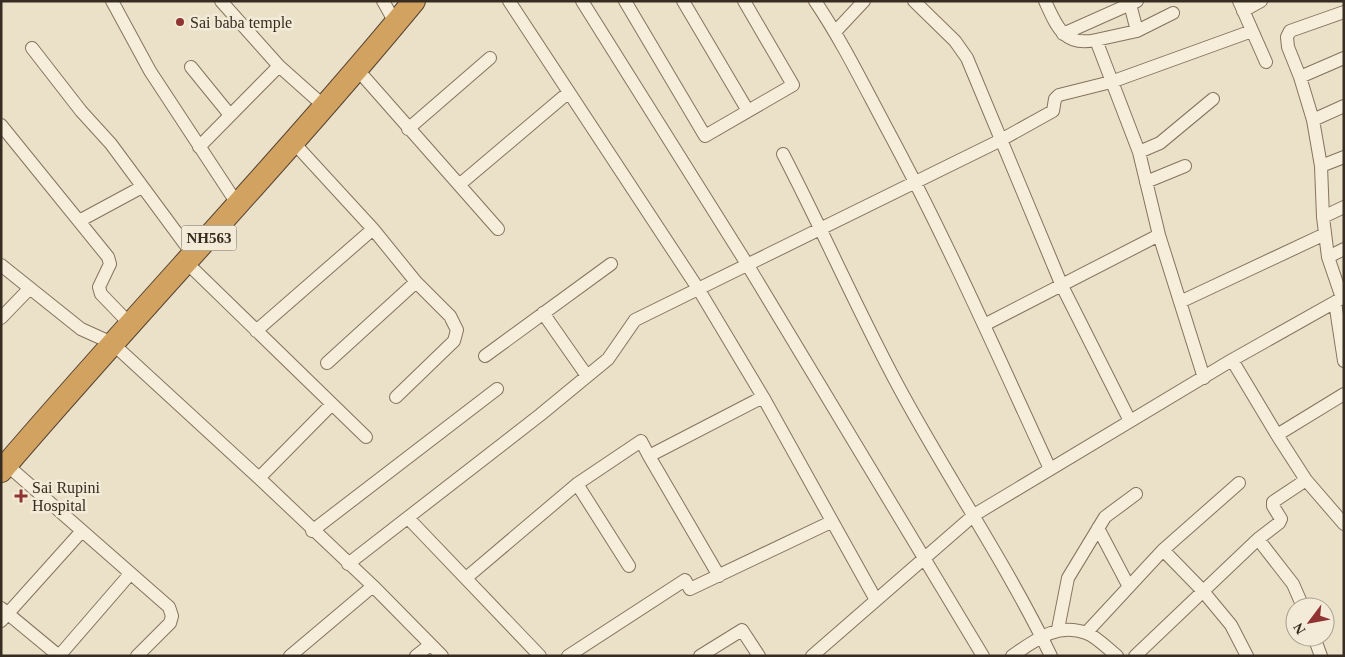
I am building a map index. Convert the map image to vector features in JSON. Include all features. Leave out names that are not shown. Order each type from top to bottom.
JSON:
[{"type":"highway","name":"NH563","points":[[4,468],[129,323],[190,259],[294,143],[414,1]]},
{"type":"street","points":[[112,1],[150,71],[238,205]]},
{"type":"street","points":[[221,1],[279,66],[325,107]]},
{"type":"street","points":[[383,1],[396,24]]},
{"type":"street","points":[[509,1],[700,290],[763,397],[876,600]]},
{"type":"street","points":[[582,1],[747,264],[925,557],[978,654]]},
{"type":"street","points":[[625,1],[705,136],[793,85],[744,1]]},
{"type":"street","points":[[683,1],[748,111]]},
{"type":"street","points":[[815,1],[835,32],[915,182],[984,325],[1050,469]]},
{"type":"street","points":[[835,32],[864,1]]},
{"type":"street","points":[[914,1],[955,40],[967,58],[999,141],[1062,286],[1130,421]]},
{"type":"street","points":[[1261,1],[1241,6],[1266,62]]},
{"type":"street","points":[[1050,3],[1063,34],[1076,42],[1096,40],[1137,31],[1173,13]]},
{"type":"street","points":[[1063,34],[1134,3],[1137,31]]},
{"type":"street","points":[[1344,12],[1289,34],[1288,47],[1300,77],[1312,120],[1321,166],[1323,217],[1328,257],[1340,299],[1344,361]]},
{"type":"street","points":[[348,564],[540,416],[608,359],[635,320],[700,290],[821,227],[999,141],[1053,111],[1055,99],[1059,95],[1111,82],[1252,31]]},
{"type":"street","points":[[1096,40],[1139,152],[1159,235],[1204,378]]},
{"type":"street","points":[[32,48],[81,111],[111,144],[190,259],[256,331],[366,437]]},
{"type":"street","points":[[408,129],[490,58]]},
{"type":"street","points":[[1300,77],[1344,58]]},
{"type":"street","points":[[199,147],[279,66]]},
{"type":"street","points":[[191,67],[230,115]]},
{"type":"street","points":[[357,69],[498,229]]},
{"type":"street","points":[[459,186],[569,92]]},
{"type":"street","points":[[1139,152],[1160,143],[1213,99]]},
{"type":"street","points":[[1312,120],[1344,106]]},
{"type":"street","points":[[1,125],[108,257],[110,264],[99,287],[101,294],[129,323]]},
{"type":"street","points":[[294,143],[373,229],[416,282],[450,316],[458,333],[454,341],[396,397]]},
{"type":"street","points":[[783,154],[821,227],[895,381],[935,452],[974,515],[1051,656]]},
{"type":"street","points":[[1321,166],[1344,157]]},
{"type":"street","points":[[1146,182],[1184,166]]},
{"type":"street","points":[[79,220],[142,187]]},
{"type":"street","points":[[1323,217],[1344,207]]},
{"type":"street","points":[[256,331],[373,229]]},
{"type":"street","points":[[1180,302],[1326,234]]},
{"type":"street","points":[[984,325],[1159,235]]},
{"type":"street","points":[[1328,257],[1344,249]]},
{"type":"street","points":[[485,356],[611,264]]},
{"type":"street","points":[[1,265],[29,290],[81,329],[112,343],[373,586],[442,656]]},
{"type":"street","points":[[327,362],[416,282]]},
{"type":"street","points":[[1,318],[29,290]]},
{"type":"street","points":[[812,656],[974,515],[1232,360],[1340,299]]},
{"type":"street","points":[[543,313],[587,376]]},
{"type":"street","points":[[1232,360],[1277,436],[1306,480],[1344,524]]},
{"type":"street","points":[[312,531],[497,389]]},
{"type":"street","points":[[1277,436],[1344,394]]},
{"type":"street","points":[[649,456],[763,397]]},
{"type":"street","points":[[259,478],[332,404]]},
{"type":"street","points":[[466,578],[577,484],[641,441],[719,576]]},
{"type":"street","points":[[4,468],[169,607],[172,616],[170,623],[137,656]]},
{"type":"street","points":[[1135,656],[1202,590],[1258,539],[1279,523],[1281,519],[1273,506],[1276,498],[1306,480]]},
{"type":"street","points":[[1086,633],[1128,585],[1239,483]]},
{"type":"street","points":[[577,484],[629,566]]},
{"type":"street","points":[[1058,629],[1068,578],[1105,517],[1136,494]]},
{"type":"street","points":[[408,518],[540,656]]},
{"type":"street","points":[[568,656],[684,580],[690,589],[831,522]]},
{"type":"street","points":[[1098,528],[1128,585]]},
{"type":"street","points":[[81,532],[3,614],[57,655],[130,574]]},
{"type":"street","points":[[1258,539],[1293,584],[1299,597]]},
{"type":"street","points":[[1164,550],[1202,590],[1230,625],[1247,656]]},
{"type":"street","points":[[290,656],[373,586]]},
{"type":"street","points":[[1012,656],[1041,636],[1058,629],[1086,633],[1117,656]]},
{"type":"street","points":[[700,656],[742,630],[759,656]]},
{"type":"street","points":[[416,656],[430,645]]},
{"type":"place","name":"Sai baba temple","points":[[180,22]]},
{"type":"place","name":"Sai Rupini Hospital","points":[[21,496]]}]
